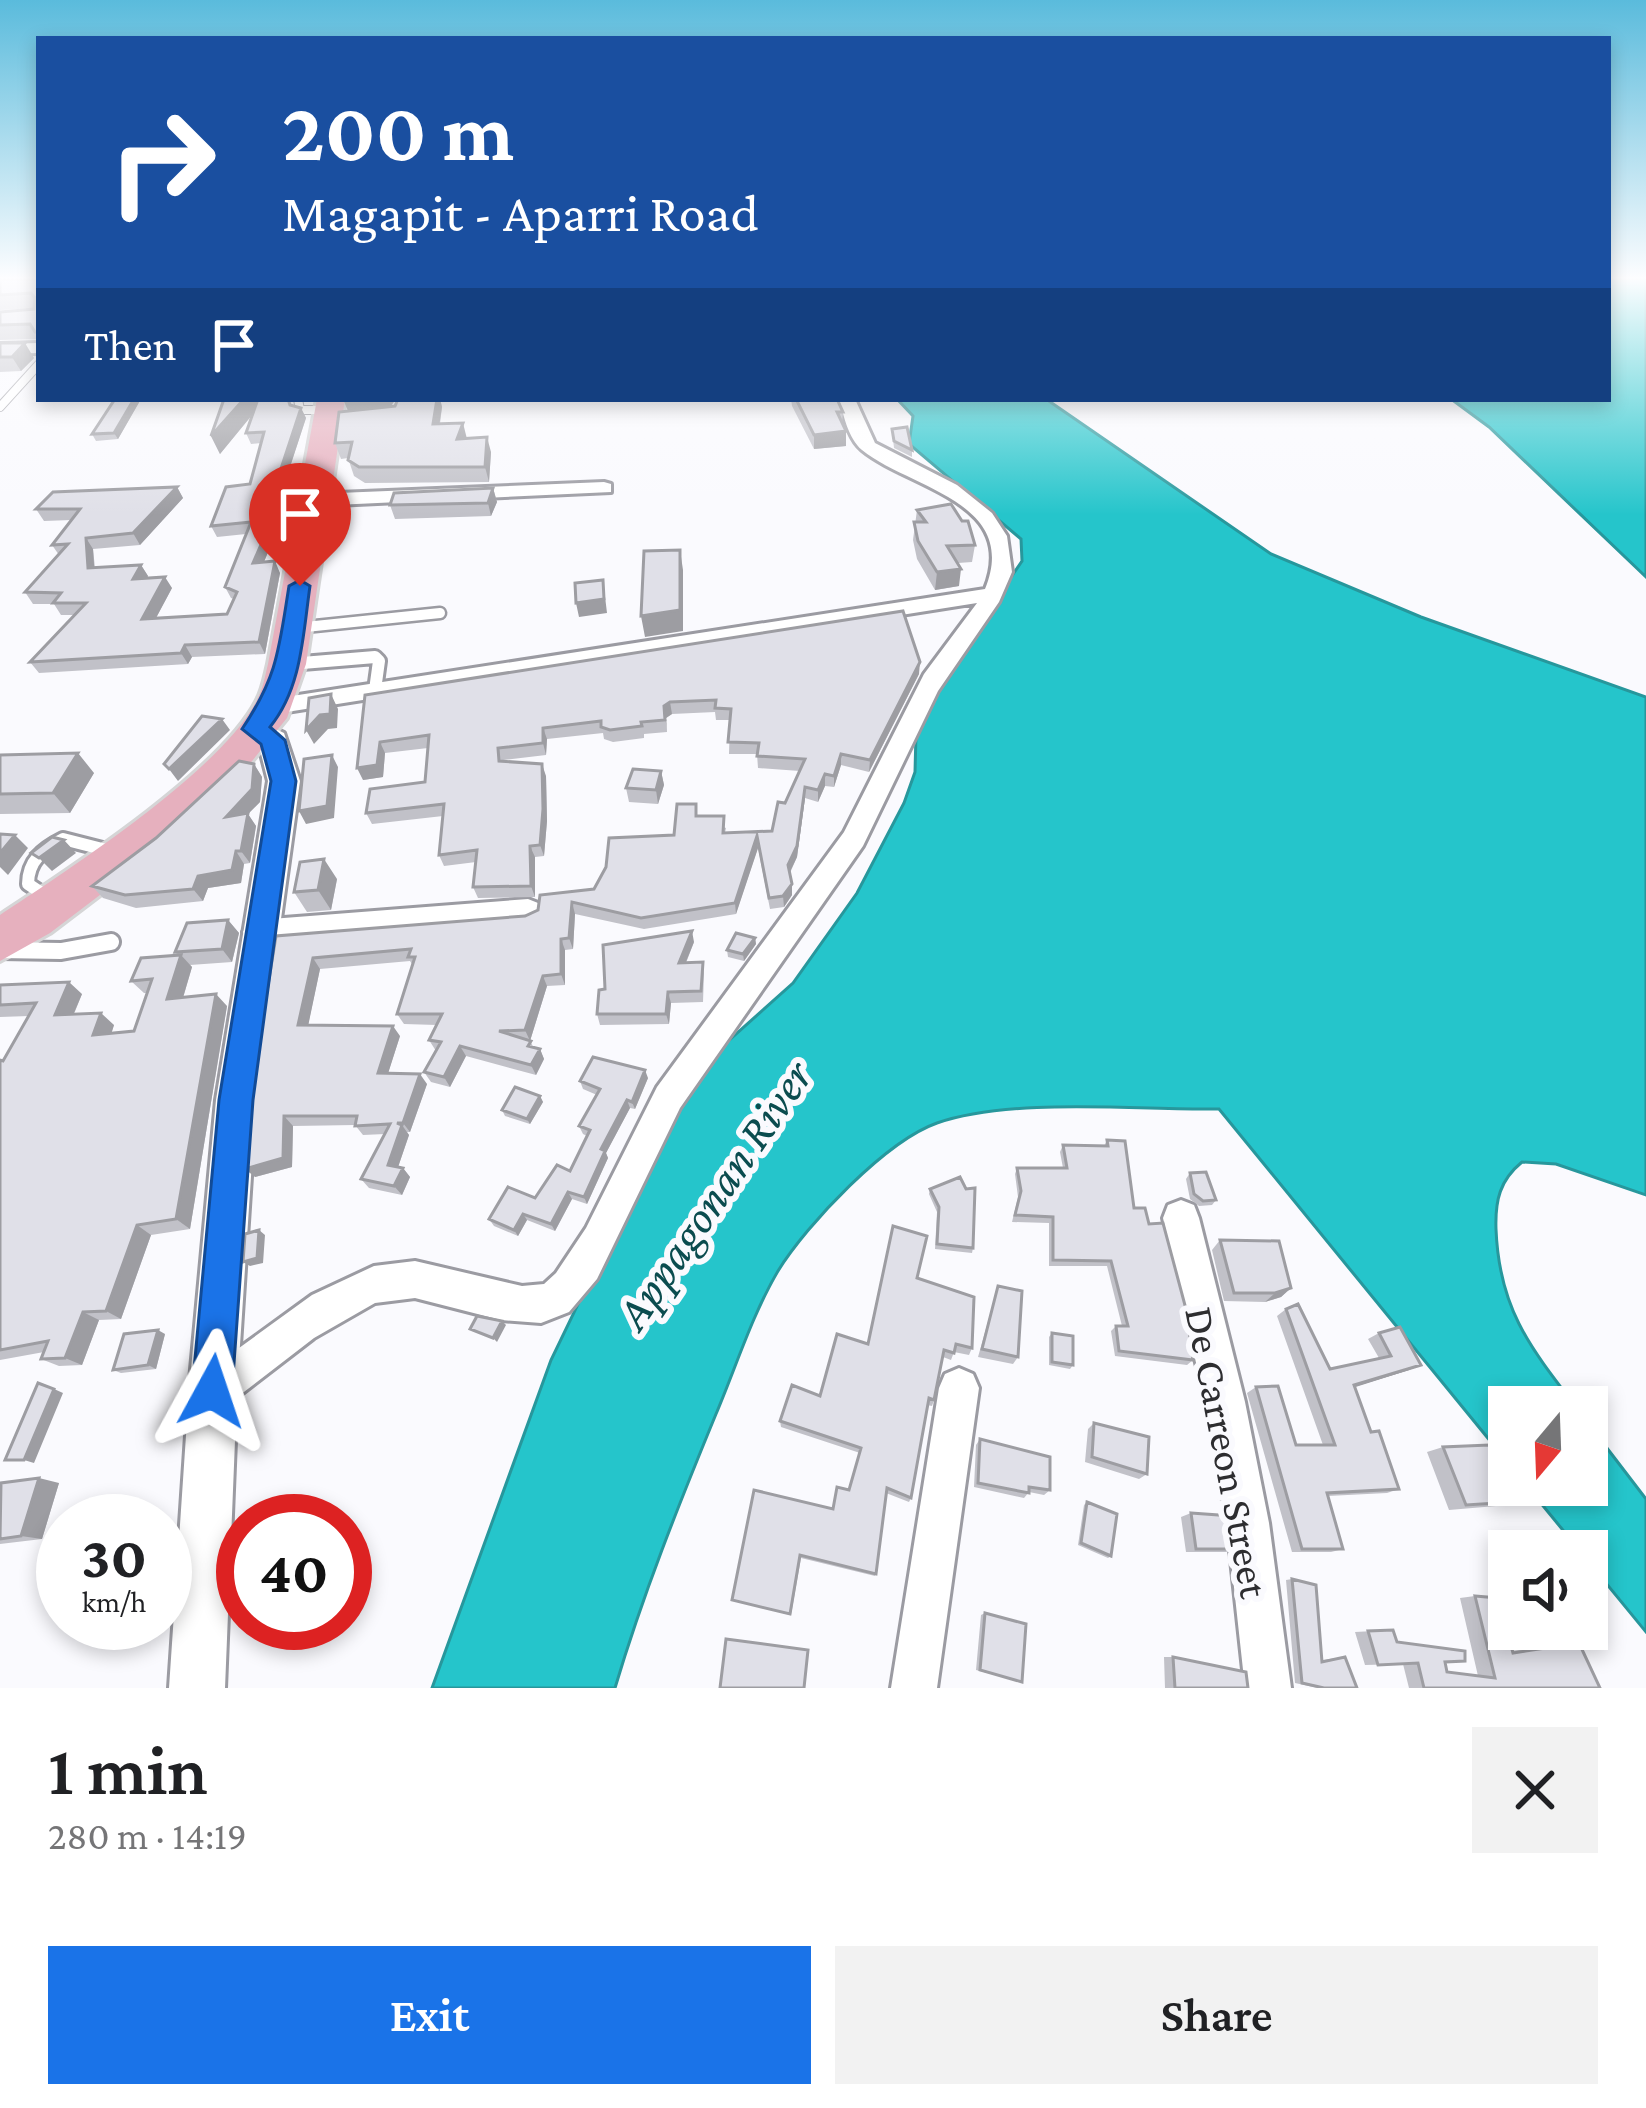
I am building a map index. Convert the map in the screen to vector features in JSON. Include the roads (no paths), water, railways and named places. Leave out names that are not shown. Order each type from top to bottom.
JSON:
[{"type":"main road","points":[[0,941],[57,903],[188,798],[264,718],[290,646],[331,407]]},
{"type":"street","points":[[212,1391],[370,1286],[397,1279],[424,1280],[532,1306],[554,1301],[570,1287],[663,1106],[867,815],[935,676],[987,602],[1003,556],[981,513],[946,486],[868,447],[848,402]]},
{"type":"street","points":[[314,500],[604,488]]},
{"type":"street","points":[[197,1688],[212,1391],[236,1100],[284,781],[264,718],[375,690],[932,604],[987,602]]},
{"type":"street","points":[[258,932],[528,911]]},
{"type":"street","name":"De Carreon Street","points":[[1181,1218],[1248,1523],[1268,1688]]},
{"type":"street","points":[[914,1688],[959,1388]]},
{"type":"lane","points":[[0,407],[36,367]]},
{"type":"lane","points":[[290,646],[440,613]]},
{"type":"lane","points":[[290,646],[375,657],[379,661],[375,690]]},
{"type":"lane","points":[[0,950],[61,951],[111,942]]},
{"type":"water","points":[[1611,358],[1646,358],[1646,577],[1489,427],[1455,402],[1611,402]]},
{"type":"water","name":"Appagonan River","points":[[900,402],[1050,402],[1271,554],[1421,617],[1646,697],[1646,1195],[1556,1164],[1522,1162],[1504,1183],[1496,1229],[1503,1282],[1520,1325],[1560,1386],[1488,1386],[1488,1438],[1219,1109],[1038,1107],[937,1123],[872,1165],[828,1208],[778,1271],[752,1323],[675,1515],[615,1688],[432,1688],[551,1360],[664,1126],[697,1069],[793,983],[857,893],[904,803],[915,772],[916,734],[941,680],[1022,561],[1021,539],[909,444],[913,416]]},
{"type":"water","points":[[1608,1449],[1646,1499],[1646,1632],[1608,1586],[1608,1530],[1563,1530],[1543,1506],[1608,1506]]}]
